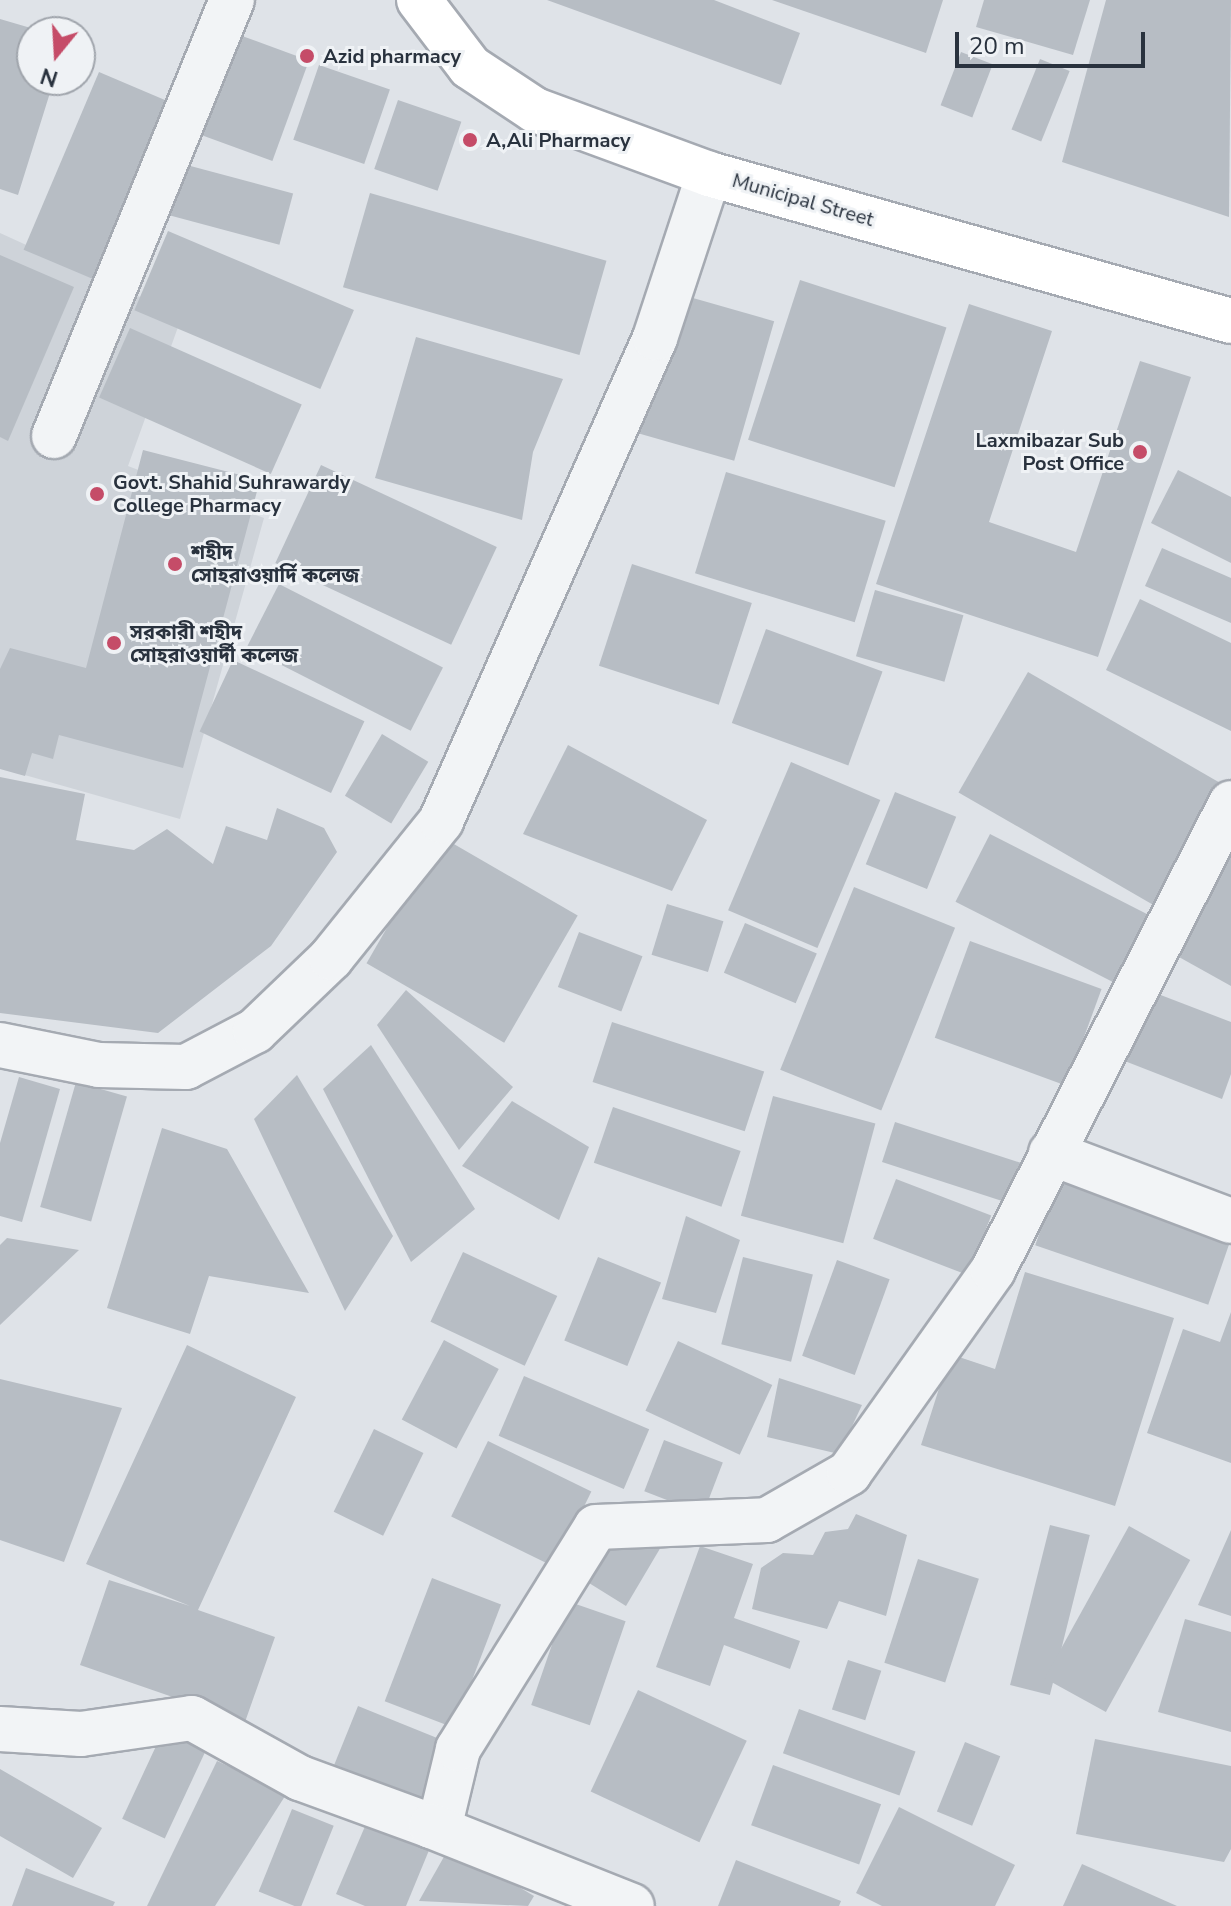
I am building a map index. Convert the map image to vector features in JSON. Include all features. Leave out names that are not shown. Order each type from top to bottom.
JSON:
[{"type":"street","points":[[54,436],[232,0]]},
{"type":"street","name":"Municipal Street","points":[[419,0],[497,90],[709,174],[1231,321]]},
{"type":"street","points":[[0,1045],[99,1065],[186,1067],[255,1031],[331,958],[441,821],[655,338],[709,174]]},
{"type":"street","points":[[431,1826],[448,1811],[458,1749],[596,1527],[767,1520],[849,1473],[993,1270],[1231,803]]},
{"type":"street","points":[[1051,1153],[1231,1221]]},
{"type":"street","points":[[0,1729],[81,1734],[192,1718],[300,1778],[632,1906]]},
{"type":"shaded area","name":"সরকারী শহীদ সোহরাওয়ার্দী কলেজ","points":[[0,233],[182,316],[128,466],[264,518],[180,819],[0,768]]},
{"type":"building","points":[[547,0],[714,0],[800,33],[781,85]]},
{"type":"building","points":[[772,0],[943,0],[926,53]]},
{"type":"building","points":[[984,0],[1090,0],[1073,55],[976,27]]},
{"type":"building","points":[[1106,0],[1231,0],[1229,217],[1062,162]]},
{"type":"building","points":[[0,19],[16,24],[16,96],[49,96],[18,195],[0,189]]},
{"type":"building","points":[[231,32],[309,60],[272,161],[194,133]]},
{"type":"building","points":[[961,52],[993,64],[972,117],[941,105]]},
{"type":"building","points":[[1040,59],[1070,71],[1041,141],[1012,129]]},
{"type":"building","points":[[319,65],[390,89],[364,164],[293,140]]},
{"type":"building","points":[[99,72],[177,105],[102,283],[24,250],[89,96],[96,96]]},
{"type":"building","points":[[398,100],[461,122],[438,191],[374,169]]},
{"type":"building","points":[[183,164],[293,194],[279,245],[169,215]]},
{"type":"building","points":[[370,193],[606,261],[579,355],[343,287]]},
{"type":"building","points":[[168,231],[354,310],[320,389],[134,310]]},
{"type":"building","points":[[0,255],[74,287],[8,441],[0,437]]},
{"type":"building","points":[[800,280],[946,328],[895,487],[748,440]]},
{"type":"building","points":[[679,294],[774,321],[734,461],[639,433]]},
{"type":"building","points":[[969,304],[1052,331],[989,522],[1076,552],[1140,361],[1191,377],[1098,657],[876,584]]},
{"type":"building","points":[[130,328],[302,404],[271,474],[99,397]]},
{"type":"building","points":[[416,337],[563,379],[533,452],[522,520],[375,478]]},
{"type":"building","name":"শহীদ সোহরাওয়ার্দি কলেজ","points":[[143,450],[260,480],[183,768],[59,735],[53,759],[32,753],[25,776],[0,769],[0,669],[10,648],[86,668]]},
{"type":"building","points":[[321,465],[497,547],[451,645],[275,563]]},
{"type":"building","points":[[1178,470],[1231,497],[1231,563],[1151,523]]},
{"type":"building","points":[[726,472],[886,521],[855,622],[695,573]]},
{"type":"building","points":[[1162,548],[1231,578],[1231,623],[1145,586]]},
{"type":"building","points":[[632,564],[752,603],[719,705],[599,666]]},
{"type":"building","points":[[279,584],[443,668],[411,731],[247,647]]},
{"type":"building","points":[[875,590],[963,615],[944,682],[856,656]]},
{"type":"building","points":[[1140,599],[1231,643],[1231,731],[1106,670]]},
{"type":"building","points":[[766,629],[883,671],[848,765],[732,723]]},
{"type":"building","points":[[233,660],[364,721],[331,793],[200,732]]},
{"type":"building","points":[[1028,672],[1230,789],[1160,909],[958,792]]},
{"type":"building","points":[[382,734],[428,762],[391,824],[345,796]]},
{"type":"building","points":[[568,745],[707,820],[672,891],[523,834]]},
{"type":"building","points":[[791,762],[880,800],[817,948],[728,910]]},
{"type":"building","points":[[0,777],[85,794],[76,840],[134,850],[167,829],[213,864],[226,826],[267,840],[277,808],[324,828],[337,852],[271,946],[158,1033],[0,1013]]},
{"type":"building","points":[[895,792],[956,817],[927,889],[866,864]]},
{"type":"building","points":[[990,834],[1151,916],[1117,984],[955,902]]},
{"type":"building","points":[[440,836],[578,916],[504,1043],[366,963]]},
{"type":"building","points":[[1226,852],[1231,855],[1231,986],[1170,952]]},
{"type":"building","points":[[854,887],[955,928],[881,1110],[780,1070]]},
{"type":"building","points":[[667,904],[723,921],[708,972],[652,955]]},
{"type":"building","points":[[745,923],[817,953],[796,1003],[724,973]]},
{"type":"building","points":[[579,932],[642,956],[621,1011],[558,987]]},
{"type":"building","points":[[970,941],[1102,989],[1066,1086],[935,1038]]},
{"type":"building","points":[[1145,989],[1231,1022],[1231,1074],[1222,1099],[1117,1058]]},
{"type":"building","points":[[406,990],[513,1087],[459,1150],[377,1025]]},
{"type":"building","points":[[612,1022],[764,1071],[745,1131],[593,1082]]},
{"type":"building","points":[[371,1045],[475,1209],[411,1262],[323,1089]]},
{"type":"building","points":[[297,1075],[393,1236],[345,1311],[254,1119]]},
{"type":"building","points":[[19,1077],[60,1089],[22,1222],[0,1216],[0,1143]]},
{"type":"building","points":[[76,1082],[127,1097],[91,1222],[40,1207]]},
{"type":"building","points":[[773,1096],[875,1123],[843,1243],[741,1216]]},
{"type":"building","points":[[512,1101],[589,1147],[559,1220],[462,1166]]},
{"type":"building","points":[[613,1107],[741,1151],[721,1207],[594,1163]]},
{"type":"building","points":[[895,1122],[1024,1164],[1011,1204],[882,1162]]},
{"type":"building","points":[[162,1128],[227,1149],[309,1293],[209,1276],[190,1334],[107,1308]]},
{"type":"building","points":[[896,1179],[991,1216],[968,1275],[873,1239]]},
{"type":"building","points":[[1058,1179],[1231,1239],[1208,1305],[1035,1245]]},
{"type":"building","points":[[686,1216],[740,1240],[716,1313],[662,1299]]},
{"type":"building","points":[[7,1238],[79,1250],[0,1325],[0,1245]]},
{"type":"building","points":[[463,1252],[557,1296],[525,1366],[430,1322]]},
{"type":"building","points":[[598,1257],[661,1282],[627,1366],[564,1340]]},
{"type":"building","points":[[743,1257],[813,1274],[791,1362],[721,1344]]},
{"type":"building","points":[[837,1260],[890,1279],[855,1375],[802,1356]]},
{"type":"building","points":[[1025,1272],[1174,1318],[1115,1506],[921,1445],[950,1354],[995,1369]]},
{"type":"building","points":[[1231,1312],[1231,1463],[1147,1433],[1183,1329],[1220,1342]]},
{"type":"building","points":[[444,1340],[499,1369],[456,1449],[402,1419]]},
{"type":"building","points":[[678,1341],[772,1385],[740,1455],[645,1411]]},
{"type":"building","points":[[187,1345],[296,1397],[198,1610],[275,1637],[245,1722],[80,1665],[109,1580],[190,1606],[86,1564]]},
{"type":"building","points":[[524,1376],[649,1429],[624,1489],[499,1436]]},
{"type":"building","points":[[779,1378],[862,1405],[839,1454],[767,1437]]},
{"type":"building","points":[[0,1379],[122,1408],[64,1562],[0,1540]]},
{"type":"building","points":[[374,1429],[423,1453],[383,1536],[334,1512]]},
{"type":"building","points":[[664,1440],[723,1463],[703,1514],[644,1491]]},
{"type":"building","points":[[488,1441],[591,1491],[555,1567],[451,1516]]},
{"type":"building","points":[[856,1514],[907,1535],[886,1616],[839,1601],[827,1629],[752,1609],[761,1568],[783,1553],[813,1555],[825,1532],[848,1529]]},
{"type":"building","points":[[1050,1525],[1090,1535],[1050,1695],[1010,1685]]},
{"type":"building","points":[[1129,1526],[1190,1560],[1106,1712],[1045,1678]]},
{"type":"building","points":[[1231,1530],[1231,1616],[1198,1605]]},
{"type":"building","points":[[668,1535],[626,1606],[589,1583],[607,1544]]},
{"type":"building","points":[[700,1546],[753,1564],[734,1618],[800,1641],[790,1669],[724,1645],[710,1686],[656,1667]]},
{"type":"building","points":[[918,1559],[979,1579],[945,1682],[884,1663]]},
{"type":"building","points":[[432,1578],[501,1605],[454,1728],[385,1701]]},
{"type":"building","points":[[567,1601],[626,1621],[590,1725],[531,1705]]},
{"type":"building","points":[[1185,1619],[1231,1632],[1231,1732],[1158,1712]]},
{"type":"building","points":[[848,1660],[881,1671],[865,1720],[832,1709]]},
{"type":"building","points":[[638,1690],[747,1741],[699,1842],[591,1792]]},
{"type":"building","points":[[358,1706],[449,1743],[421,1812],[330,1776]]},
{"type":"building","points":[[799,1709],[916,1751],[899,1796],[783,1753]]},
{"type":"building","points":[[164,1729],[207,1749],[165,1839],[122,1819]]},
{"type":"building","points":[[1095,1739],[1231,1766],[1231,1849],[1224,1862],[1076,1834]]},
{"type":"building","points":[[965,1742],[1000,1756],[972,1826],[937,1812]]},
{"type":"building","points":[[217,1761],[287,1793],[215,1906],[147,1906]]},
{"type":"building","points":[[773,1765],[881,1804],[859,1864],[751,1825]]},
{"type":"building","points":[[0,1769],[102,1828],[73,1878],[0,1836]]},
{"type":"building","points":[[899,1807],[1015,1865],[995,1906],[882,1906],[856,1893]]},
{"type":"building","points":[[292,1809],[334,1826],[301,1906],[259,1892]]},
{"type":"building","points":[[369,1817],[432,1843],[406,1906],[365,1906],[336,1894]]},
{"type":"building","points":[[450,1846],[534,1896],[528,1906],[419,1901]]},
{"type":"building","points":[[736,1860],[841,1901],[839,1906],[718,1906]]},
{"type":"building","points":[[1082,1864],[1177,1906],[1063,1906]]},
{"type":"building","points":[[26,1868],[115,1902],[113,1906],[12,1906]]},
{"type":"place","name":"Azid pharmacy","points":[[307,56]]},
{"type":"place","name":"A,Ali Pharmacy","points":[[470,140]]},
{"type":"place","name":"Laxmibazar Sub Post Office","points":[[1140,452]]},
{"type":"place","name":"Govt. Shahid Suhrawardy College Pharmacy","points":[[97,494]]},
{"type":"place","name":"শহীদ সোহরাওয়ার্দি কলেজ","points":[[175,564]]},
{"type":"place","name":"সরকারী শহীদ সোহরাওয়ার্দী কলেজ","points":[[114,643]]}]
